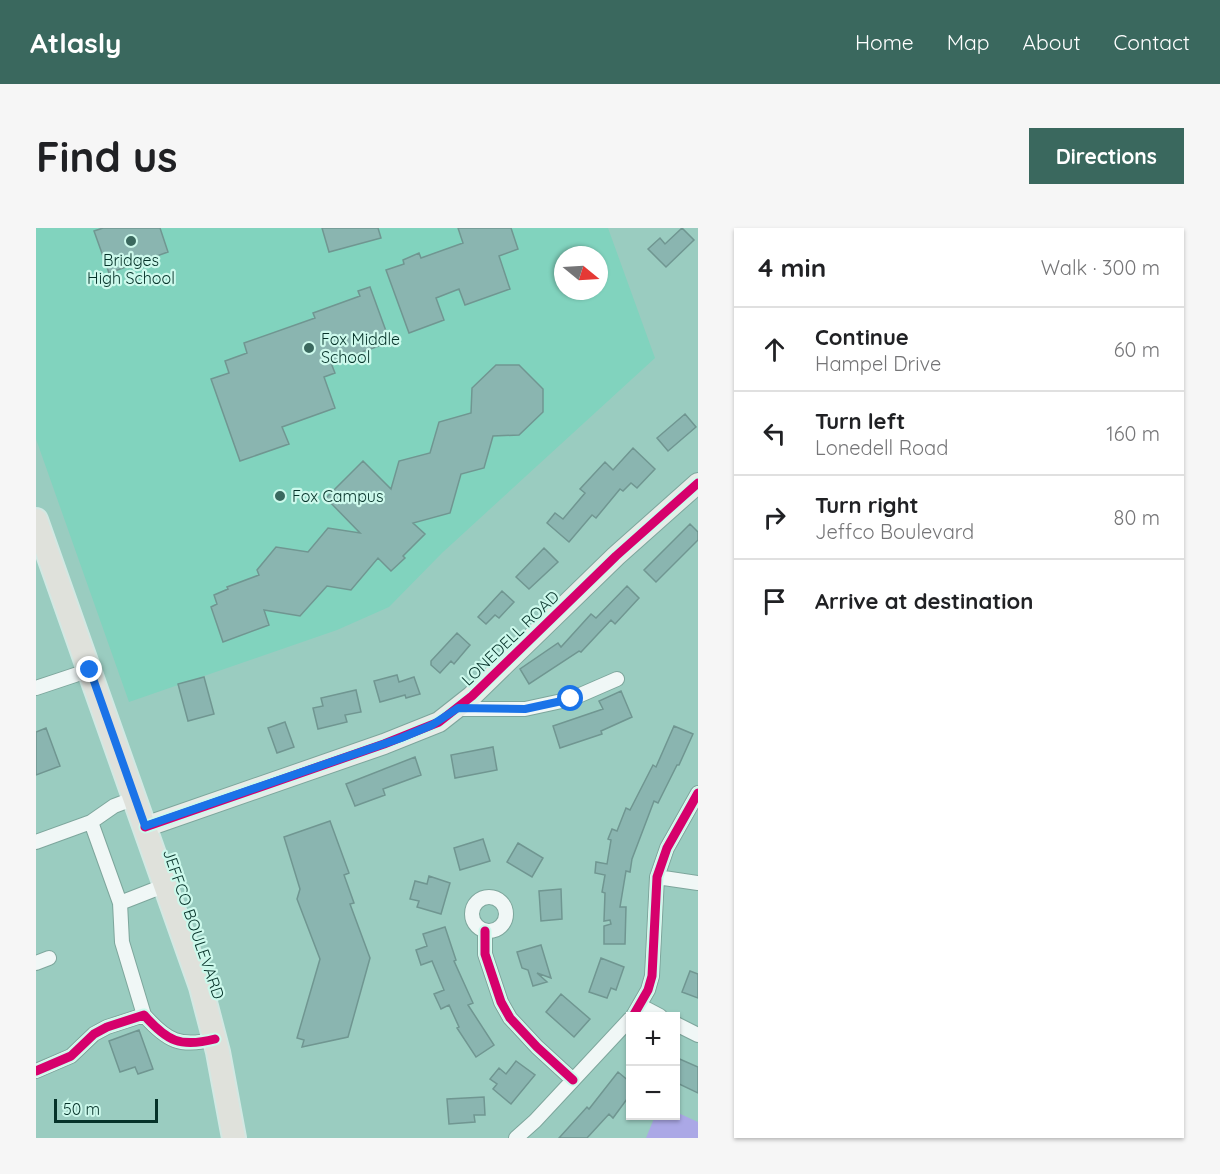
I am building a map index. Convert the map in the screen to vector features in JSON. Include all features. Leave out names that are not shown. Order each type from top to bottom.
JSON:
[{"type":"main road","name":"JEFFCO BOULEVARD","points":[[38,528],[201,987],[215,1039],[234,1138]]},
{"type":"street","name":"LONEDELL ROAD","points":[[145,826],[401,738],[432,725],[458,708],[616,556],[698,483]]},
{"type":"street","points":[[36,688],[90,670]]},
{"type":"street","points":[[458,708],[525,709],[571,699],[616,679]]},
{"type":"street","points":[[636,1012],[652,976],[657,877],[667,848],[698,793]]},
{"type":"street","points":[[36,842],[91,822],[114,806],[135,798]]},
{"type":"street","points":[[91,822],[120,903],[122,942],[144,1015],[162,1034],[175,1041],[192,1044],[215,1039]]},
{"type":"street","points":[[657,877],[698,883]]},
{"type":"street","points":[[120,903],[166,885]]},
{"type":"street","points":[[485,931],[485,954],[501,1002],[510,1018],[573,1080]]},
{"type":"street","points":[[36,1071],[71,1056],[94,1034],[107,1027],[144,1015]]},
{"type":"street","points":[[520,1137],[626,1024]]},
{"type":"street","points":[[680,1026],[698,1035]]},
{"type":"shaded area","name":"Fox Campus","points":[[36,228],[608,228],[655,358],[442,553],[389,607],[337,630],[129,702],[36,439]]},
{"type":"shaded area","points":[[680,1114],[698,1122],[698,1138],[646,1138],[653,1120],[680,1120]]},
{"type":"building","name":"Bridges High School","points":[[103,228],[160,228],[168,252],[109,273],[94,231]]},
{"type":"building","points":[[322,228],[378,228],[381,238],[329,252]]},
{"type":"building","points":[[458,228],[511,228],[518,249],[499,256],[510,289],[465,305],[459,289],[436,298],[444,320],[409,333],[386,270],[404,264],[403,260],[419,253],[421,258],[463,243]]},
{"type":"building","points":[[682,228],[694,240],[666,267],[648,249],[660,238],[665,244]]},
{"type":"building","name":"Fox Middle School","points":[[370,287],[390,342],[331,363],[335,373],[324,377],[335,408],[282,427],[289,444],[240,461],[211,379],[229,373],[225,361],[247,353],[244,343],[315,318],[313,313],[360,296],[358,291]]},
{"type":"building","points":[[496,365],[519,365],[543,389],[543,412],[519,435],[493,436],[484,468],[461,474],[450,513],[413,523],[425,534],[391,571],[378,558],[351,590],[327,586],[300,616],[264,610],[269,625],[223,642],[211,607],[217,604],[214,595],[228,589],[227,587],[259,575],[257,570],[276,547],[308,552],[328,528],[360,533],[326,498],[363,461],[391,489],[399,461],[430,453],[439,422],[471,413],[472,388]]},
{"type":"building","points":[[685,414],[696,427],[668,451],[657,438]]},
{"type":"building","points":[[633,448],[655,469],[637,488],[631,483],[623,491],[620,489],[596,518],[592,515],[569,542],[547,523],[555,513],[563,519],[585,493],[580,489],[605,462],[613,470]]},
{"type":"building","points":[[690,524],[698,532],[698,540],[656,582],[644,570]]},
{"type":"building","points":[[544,548],[558,562],[529,589],[516,577]]},
{"type":"building","points":[[627,586],[639,598],[615,624],[611,620],[581,652],[579,651],[529,684],[520,669],[558,643],[561,647],[591,614],[596,618]]},
{"type":"building","points":[[502,591],[514,602],[499,618],[495,615],[486,624],[478,617]]},
{"type":"building","points":[[457,633],[470,645],[454,664],[451,661],[440,673],[431,665],[431,661]]},
{"type":"building","points":[[397,675],[399,682],[414,677],[420,694],[406,698],[405,695],[380,702],[374,681]]},
{"type":"building","points":[[204,677],[214,714],[188,721],[178,684]]},
{"type":"building","points":[[356,690],[361,712],[345,715],[347,722],[318,729],[313,708],[323,706],[321,698]]},
{"type":"building","points":[[621,691],[632,717],[601,731],[602,734],[560,748],[553,726],[603,709],[599,701]]},
{"type":"building","points":[[285,722],[294,747],[277,753],[268,728]]},
{"type":"building","points":[[674,726],[693,734],[658,803],[654,801],[632,859],[630,872],[626,871],[620,907],[626,907],[625,944],[604,944],[604,926],[611,924],[610,920],[604,921],[605,893],[602,892],[605,875],[595,873],[596,862],[607,864],[611,840],[608,839],[612,829],[617,831],[626,808],[630,810],[653,765],[656,767]]},
{"type":"building","points":[[46,728],[60,766],[36,775],[36,732]]},
{"type":"building","points":[[493,747],[497,770],[455,778],[451,755]]},
{"type":"building","points":[[415,757],[421,775],[383,789],[385,795],[355,806],[346,784]]},
{"type":"building","points":[[330,821],[349,873],[344,875],[354,903],[350,904],[370,958],[348,1037],[302,1047],[304,1040],[297,1038],[320,959],[297,899],[300,889],[284,837]]},
{"type":"building","points":[[483,839],[490,861],[460,870],[454,848]]},
{"type":"building","points":[[518,843],[543,858],[532,877],[507,862]]},
{"type":"building","points":[[429,876],[450,883],[441,914],[417,907],[419,901],[410,899],[415,881],[427,884]]},
{"type":"building","points":[[561,889],[562,919],[541,921],[539,891]]},
{"type":"building","points":[[445,927],[456,960],[454,961],[473,1003],[468,1005],[494,1045],[476,1057],[457,1028],[459,1027],[449,1005],[441,1009],[434,994],[444,990],[432,961],[421,965],[416,950],[427,946],[423,934]]},
{"type":"building","points":[[541,945],[551,978],[537,973],[547,982],[533,986],[528,970],[522,968],[517,952]]},
{"type":"building","points":[[601,958],[624,967],[616,990],[611,988],[607,998],[589,992]]},
{"type":"building","points":[[690,971],[698,974],[698,998],[682,992]]},
{"type":"building","points":[[561,994],[590,1019],[574,1037],[546,1012]]},
{"type":"building","points":[[139,1030],[153,1069],[138,1074],[135,1067],[120,1072],[109,1041]]},
{"type":"building","points":[[680,1059],[698,1067],[698,1093],[680,1084]]},
{"type":"building","points":[[516,1061],[535,1075],[511,1104],[493,1089],[497,1084],[490,1079],[499,1068],[506,1074]]},
{"type":"building","points":[[618,1072],[626,1079],[626,1100],[613,1118],[609,1114],[587,1138],[559,1138],[587,1107],[589,1109]]},
{"type":"building","points":[[484,1097],[485,1115],[474,1115],[475,1122],[449,1124],[447,1099]]},
{"type":"cycle path","points":[[145,827],[384,744],[439,722],[472,696],[616,556],[698,483]]},
{"type":"cycle path","points":[[635,1012],[648,990],[652,976],[657,877],[667,848],[698,793]]},
{"type":"cycle path","points":[[485,931],[485,954],[501,1002],[510,1018],[573,1080]]},
{"type":"cycle path","points":[[36,1071],[71,1056],[94,1034],[107,1027],[144,1015],[160,1031],[175,1040],[192,1043],[215,1039]]},
{"type":"place","name":"Bridges High School","points":[[131,241]]},
{"type":"place","name":"Fox Middle School","points":[[309,348]]},
{"type":"place","name":"Fox Campus","points":[[280,496]]},
{"type":"route","points":[[90,670],[145,826],[426,729],[458,708],[525,709],[571,699]]}]
